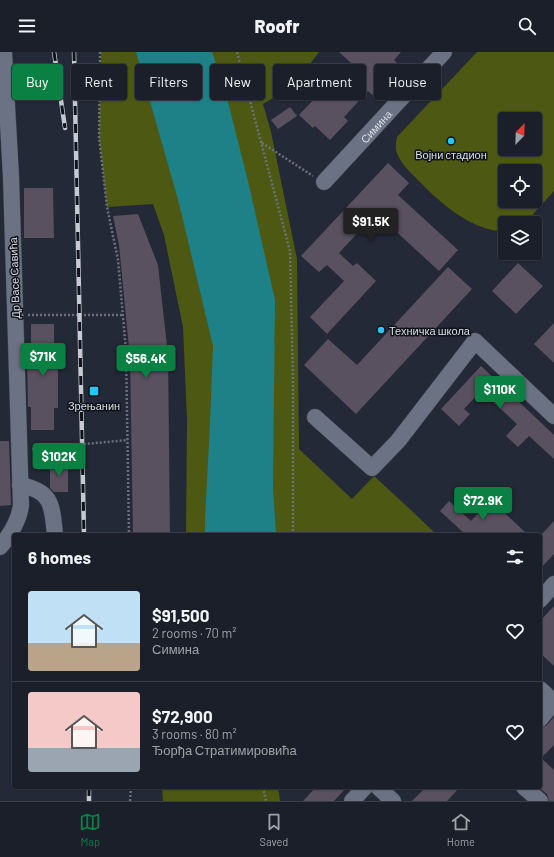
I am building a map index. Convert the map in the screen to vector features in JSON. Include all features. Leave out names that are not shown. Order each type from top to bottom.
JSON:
[{"type":"street","name":"Др Васе Савића","points":[[0,547],[13,530],[18,520],[21,505],[16,315],[6,177],[4,52]]},
{"type":"street","name":"Симина","points":[[324,182],[444,52]]},
{"type":"street","points":[[315,417],[372,468],[398,441],[475,341],[554,416]]},
{"type":"street","points":[[20,485],[36,489],[46,496],[52,508],[55,533]]},
{"type":"street","points":[[542,598],[554,584]]},
{"type":"street","points":[[542,691],[551,702],[551,706],[542,717]]},
{"type":"street","points":[[352,801],[363,789]]},
{"type":"street","points":[[380,789],[393,801]]},
{"type":"street","points":[[526,789],[540,801]]},
{"type":"path","points":[[100,52],[99,137],[107,207],[118,260],[126,351],[129,533]]},
{"type":"path","points":[[237,52],[290,251],[293,380],[293,533]]},
{"type":"path","points":[[261,143],[324,182]]},
{"type":"path","points":[[16,315],[123,315]]},
{"type":"path","points":[[20,449],[128,440]]},
{"type":"path","points":[[130,789],[130,801]]},
{"type":"path","points":[[263,789],[266,801]]},
{"type":"shaded area","points":[[101,52],[319,52],[310,64],[273,64],[273,98],[263,104],[271,132],[297,259],[299,449],[352,499],[374,476],[435,533],[186,533],[187,419],[183,327],[164,235],[153,204],[107,207],[99,137],[100,100],[127,100],[127,64],[101,64]]},
{"type":"shaded area","points":[[136,52],[212,52],[216,64],[210,64],[210,100],[228,100],[248,181],[275,300],[273,487],[276,533],[205,533],[213,346],[179,203],[150,100],[202,100],[202,64],[139,64]]},
{"type":"shaded area","name":"Војни стадион","points":[[477,52],[554,52],[554,191],[542,204],[542,164],[498,164],[498,208],[539,208],[531,216],[498,216],[498,230],[480,226],[467,220],[444,204],[404,166],[396,151],[397,137],[432,100],[441,100],[441,90]]},
{"type":"shaded area","points":[[162,789],[278,789],[280,801],[163,801]]},
{"type":"building","points":[[339,52],[401,52],[394,60],[398,64],[374,64],[374,93],[372,95],[368,91],[366,93],[366,64],[352,64]]},
{"type":"building","points":[[313,100],[360,100],[344,117],[348,121],[330,140],[315,126],[313,128],[299,115]]},
{"type":"building","points":[[290,107],[297,116],[278,129],[271,120]]},
{"type":"building","points":[[388,163],[409,183],[398,195],[458,250],[439,271],[376,213],[339,253],[353,266],[357,263],[376,281],[327,334],[310,317],[344,281],[327,265],[319,272],[301,256]]},
{"type":"building","points":[[24,188],[53,188],[54,238],[24,238]]},
{"type":"building","points":[[138,214],[158,265],[168,355],[170,533],[133,533],[130,358],[119,245],[113,216]]},
{"type":"building","points":[[518,263],[543,286],[516,314],[492,291]]},
{"type":"building","points":[[448,267],[472,289],[356,414],[304,365],[328,339],[357,365]]},
{"type":"building","points":[[554,323],[554,363],[534,344]]},
{"type":"building","points":[[31,324],[54,324],[54,353],[58,353],[58,408],[54,408],[54,430],[31,430],[31,407],[28,407],[27,353],[31,353]]},
{"type":"building","points":[[481,366],[554,435],[554,459],[529,436],[518,447],[506,436],[517,424],[481,391],[464,409],[470,414],[459,426],[441,409]]},
{"type":"building","points":[[0,441],[9,441],[11,505],[0,506]]},
{"type":"building","points":[[50,463],[68,463],[68,492],[54,492],[50,488]]},
{"type":"building","points":[[491,500],[526,533],[464,533],[440,511],[449,501],[471,521]]},
{"type":"building","points":[[554,521],[554,554],[542,567],[542,534]]},
{"type":"building","points":[[554,606],[554,666],[542,655],[542,619]]},
{"type":"building","points":[[554,717],[554,745],[542,757],[542,727],[547,725]]},
{"type":"building","points":[[542,759],[554,770],[554,801],[549,801],[547,794],[541,789],[542,789]]},
{"type":"building","points":[[314,789],[345,789],[334,801],[303,801]]},
{"type":"building","points":[[424,789],[458,789],[447,801],[412,801]]},
{"type":"railway","points":[[54,52],[65,128]]},
{"type":"railway","points":[[74,52],[84,533]]},
{"type":"railway","points":[[89,789],[89,801]]},
{"type":"place","name":"Војни стадион","points":[[451,141]]},
{"type":"place","name":"Техничка школа","points":[[381,330]]},
{"type":"place","name":"Зрењанин","points":[[94,391]]}]
